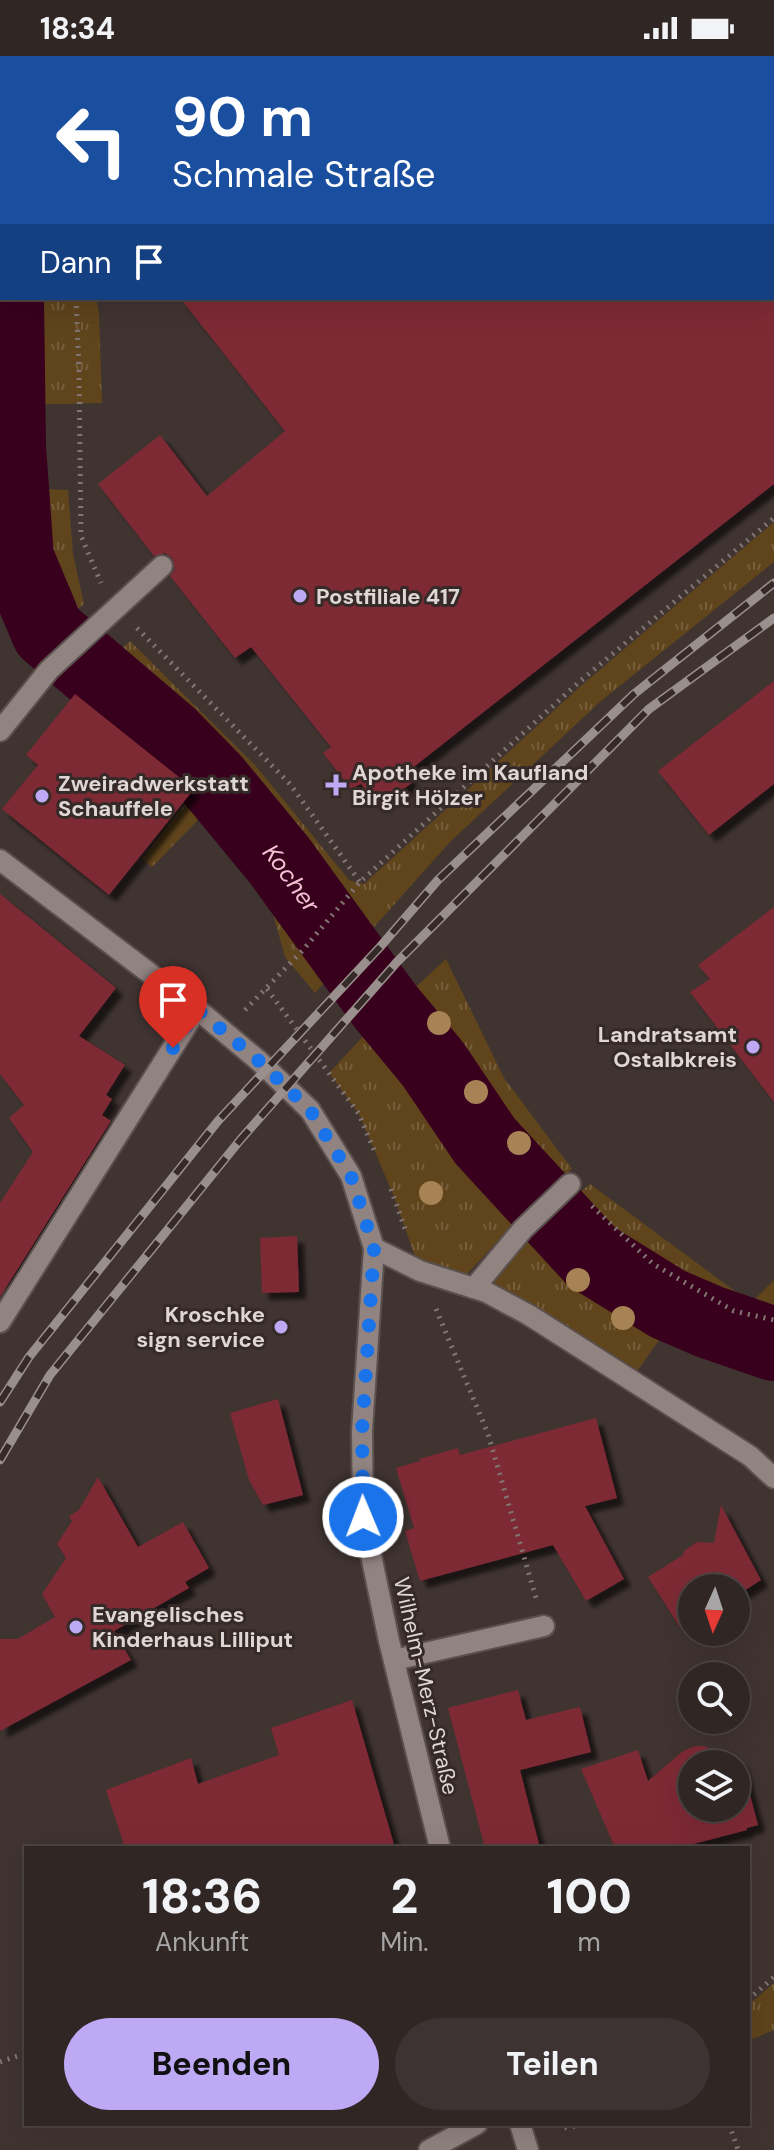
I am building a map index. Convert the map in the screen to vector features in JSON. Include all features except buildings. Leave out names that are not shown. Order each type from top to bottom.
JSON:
[{"type":"street","points":[[0,731],[49,670],[162,566]]},
{"type":"street","name":"Wilhelm-Merz-Straße","points":[[0,860],[197,1009],[259,1061],[310,1110],[351,1176],[374,1248],[362,1431],[363,1517],[440,1846]]},
{"type":"street","points":[[0,1322],[197,1009]]},
{"type":"street","points":[[474,1288],[523,1229],[570,1184]]},
{"type":"street","points":[[374,1248],[420,1271],[486,1292],[529,1315],[750,1456],[774,1478]]},
{"type":"street","points":[[394,1660],[544,1626]]},
{"type":"street","points":[[429,2150],[473,2126]]},
{"type":"street","points":[[521,2126],[528,2150]]},
{"type":"path","points":[[76,300],[81,536],[101,583],[117,608],[290,784],[360,882]]},
{"type":"path","points":[[267,989],[360,882],[578,683],[774,518]]},
{"type":"path","points":[[570,1184],[653,1264],[734,1311],[774,1320]]},
{"type":"path","points":[[420,1271],[488,1434],[544,1626]]},
{"type":"path","points":[[750,1998],[774,1977]]},
{"type":"path","points":[[0,2062],[24,2054]]},
{"type":"path","points":[[730,2126],[738,2150]]},
{"type":"green space","points":[[0,300],[96,300],[102,403],[21,405],[20,488],[68,490],[73,554],[84,604],[25,652],[0,602]]},
{"type":"green space","points":[[774,522],[774,562],[601,701],[450,842],[315,993],[285,957],[265,885],[216,826],[203,815],[152,867],[142,859],[197,789],[76,692],[130,641],[255,765],[349,880],[364,884],[582,685]]},
{"type":"green space","points":[[446,959],[504,1078],[572,1169],[517,1220],[459,1283],[420,1271],[395,1199],[359,1114],[329,1073],[367,1032]]},
{"type":"green space","points":[[590,1184],[751,1303],[774,1280],[774,1364],[671,1323],[631,1380],[486,1292],[531,1234]]},
{"type":"green space","points":[[774,1983],[774,2030],[750,2040],[750,2003]]},
{"type":"waterway","name":"Kocher","points":[[7,300],[9,447],[17,558],[48,632],[171,737],[213,780],[279,860],[385,1006],[433,1064],[485,1141],[592,1257],[668,1304],[774,1344]]},
{"type":"railway","points":[[0,1402],[29,1357],[218,1121],[438,880],[634,694],[774,583]]},
{"type":"railway","points":[[0,1460],[50,1375],[241,1139],[397,962],[649,709],[774,618]]},
{"type":"place","name":"Postfiliale 417","points":[[300,596]]},
{"type":"place","name":"Apotheke im Kaufland Birgit Hölzer","points":[[336,785]]},
{"type":"place","name":"Zweiradwerkstatt Schauffele","points":[[42,796]]},
{"type":"place","name":"Landratsamt Ostalbkreis","points":[[753,1047]]},
{"type":"place","name":"Kroschke sign service","points":[[281,1327]]},
{"type":"place","name":"Evangelisches Kinderhaus Lilliput","points":[[76,1627]]},
{"type":"route","points":[[173,1048],[197,1009],[259,1061],[310,1110],[351,1176],[374,1248],[362,1431],[363,1517]]}]
